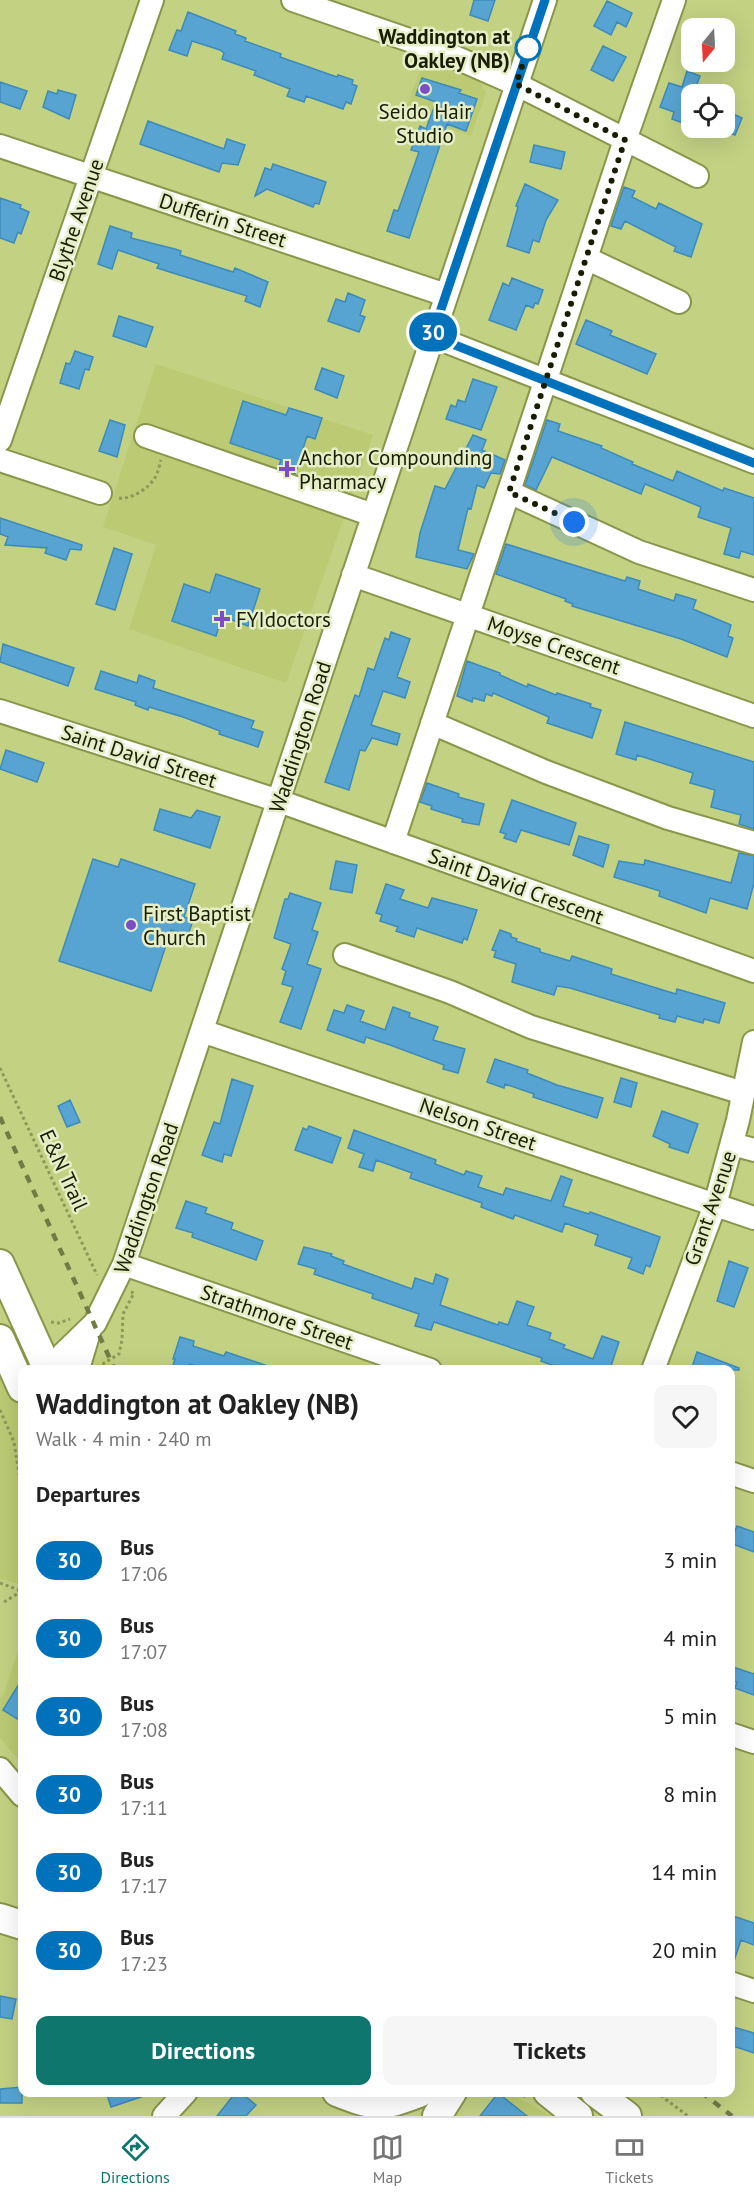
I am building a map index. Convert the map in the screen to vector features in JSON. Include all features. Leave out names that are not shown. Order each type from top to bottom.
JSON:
[{"type":"main road","points":[[0,1264],[46,1365]]},
{"type":"main road","points":[[0,1305],[22,1354],[31,1365]]},
{"type":"main road","points":[[0,1339],[18,1379]]},
{"type":"main road","points":[[0,1918],[18,1924]]},
{"type":"main road","points":[[334,2097],[342,2116]]},
{"type":"main road","points":[[347,2097],[382,2105],[407,2097]]},
{"type":"main road","points":[[408,2116],[418,2097]]},
{"type":"main road","points":[[554,2097],[578,2116]]},
{"type":"main road","points":[[602,2097],[627,2116]]},
{"type":"street","name":"Blythe Avenue","points":[[0,440],[152,0]]},
{"type":"street","points":[[293,0],[441,51],[516,84],[697,176]]},
{"type":"street","name":"Waddington Road","points":[[56,1365],[81,1325],[115,1286],[124,1264],[545,0]]},
{"type":"street","points":[[393,842],[625,140],[674,0]]},
{"type":"street","name":"Dufferin Street","points":[[0,146],[446,295]]},
{"type":"street","points":[[586,258],[680,302]]},
{"type":"street","points":[[432,336],[754,462]]},
{"type":"street","points":[[146,436],[373,515]]},
{"type":"street","points":[[0,460],[100,493]]},
{"type":"street","points":[[509,492],[639,552],[754,590]]},
{"type":"street","name":"Moyse Crescent","points":[[353,575],[754,716]]},
{"type":"street","name":"Saint David Street","points":[[0,711],[279,801]]},
{"type":"street","points":[[432,723],[546,772],[668,818],[754,843]]},
{"type":"street","name":"Saint David Crescent","points":[[279,801],[754,970]]},
{"type":"street","points":[[345,955],[450,992],[531,1027],[743,1093]]},
{"type":"street","name":"Nelson Street","points":[[202,1031],[754,1218]]},
{"type":"street","name":"Grant Avenue","points":[[655,1365],[716,1205],[732,1144],[746,1120],[743,1093],[754,1042]]},
{"type":"street","points":[[732,1144],[754,1150]]},
{"type":"street","name":"Strathmore Street","points":[[124,1264],[416,1365]]},
{"type":"street","name":"Waddington Road","points":[[78,1365],[80,1362],[81,1325]]},
{"type":"street","points":[[735,1475],[754,1481]]},
{"type":"street","points":[[735,1736],[754,1742]]},
{"type":"street","points":[[0,1769],[18,1790]]},
{"type":"street","points":[[735,1985],[754,1991]]},
{"type":"street","points":[[164,2116],[181,2097]]},
{"type":"street","points":[[340,2097],[368,2116]]},
{"type":"path","points":[[100,493],[123,499],[141,491],[154,479],[167,443]]},
{"type":"path","name":"E&N Trail","points":[[0,1068],[100,1281]]},
{"type":"path","points":[[103,1365],[119,1354],[123,1314],[134,1293]]},
{"type":"path","points":[[43,1314],[51,1323],[81,1325]]},
{"type":"path","points":[[0,1410],[14,1442],[18,1468]]},
{"type":"path","points":[[0,1583],[18,1590]]},
{"type":"path","points":[[4,1602],[18,1592]]},
{"type":"path","points":[[663,2097],[688,2116]]},
{"type":"shaded area","points":[[424,59],[477,77],[486,93],[471,136],[404,114]]},
{"type":"shaded area","points":[[156,364],[373,435],[286,683],[129,629],[156,545],[103,527]]},
{"type":"shaded area","points":[[0,1365],[18,1403],[18,1584],[0,1578]]},
{"type":"shaded area","points":[[18,1650],[18,1759],[0,1738],[0,1698],[4,1694]]},
{"type":"shaded area","points":[[494,2097],[517,2097],[551,2116],[480,2116]]},
{"type":"building","points":[[474,0],[495,0],[488,21],[470,15]]},
{"type":"building","points":[[607,1],[632,13],[626,27],[617,22],[611,35],[594,26]]},
{"type":"building","points":[[188,12],[236,31],[235,34],[246,38],[245,41],[281,54],[280,57],[337,77],[338,75],[353,80],[352,84],[357,86],[351,104],[346,102],[343,109],[306,96],[304,102],[287,96],[290,89],[254,75],[256,71],[222,59],[224,53],[220,50],[192,41],[187,56],[169,50],[177,30],[181,31]]},
{"type":"building","points":[[603,46],[626,57],[613,81],[591,70]]},
{"type":"building","points":[[687,72],[700,76],[697,84],[683,84]]},
{"type":"building","points":[[422,78],[461,90],[459,93],[477,99],[466,131],[447,124],[409,238],[387,231],[394,210],[398,211],[419,152],[411,150],[420,126],[426,129],[436,102],[416,95]]},
{"type":"building","points":[[0,82],[27,91],[20,109],[0,102]]},
{"type":"building","points":[[669,83],[681,87],[681,122],[672,119],[674,112],[660,107]]},
{"type":"building","points":[[58,90],[76,95],[69,119],[43,107],[48,91],[57,94]]},
{"type":"building","points":[[735,115],[742,118],[735,135]]},
{"type":"building","points":[[148,121],[224,149],[227,139],[245,145],[238,165],[222,163],[219,172],[140,144]]},
{"type":"building","points":[[534,145],[565,152],[561,169],[530,162]]},
{"type":"building","points":[[273,164],[326,182],[319,204],[315,203],[313,207],[267,189],[255,196],[265,168],[271,170]]},
{"type":"building","points":[[525,184],[558,200],[546,220],[539,242],[533,240],[529,253],[507,246],[518,207],[516,206]]},
{"type":"building","points":[[624,187],[635,191],[632,197],[656,209],[659,203],[702,224],[691,257],[674,251],[676,247],[625,221],[621,229],[611,226]]},
{"type":"building","points":[[0,198],[21,205],[20,208],[29,212],[21,234],[18,232],[14,243],[0,238]]},
{"type":"building","points":[[110,226],[132,233],[131,238],[181,251],[180,255],[233,272],[235,268],[268,282],[260,307],[245,301],[247,296],[157,268],[159,264],[118,250],[112,269],[98,264]]},
{"type":"building","points":[[512,278],[543,290],[538,304],[535,303],[533,308],[526,305],[516,330],[489,320],[503,283],[509,286]]},
{"type":"building","points":[[348,293],[365,300],[360,315],[365,317],[359,332],[328,321],[336,299],[345,302]]},
{"type":"building","points":[[119,316],[153,327],[146,347],[113,336]]},
{"type":"building","points":[[586,320],[612,331],[610,335],[656,354],[647,374],[576,344]]},
{"type":"building","points":[[75,351],[93,357],[89,370],[85,369],[79,389],[60,383],[66,363],[70,364]]},
{"type":"building","points":[[322,368],[344,376],[337,398],[315,389]]},
{"type":"building","points":[[473,379],[497,387],[481,430],[446,419],[451,405],[456,407],[458,400],[465,402]]},
{"type":"building","points":[[243,401],[286,415],[289,408],[322,418],[315,439],[307,436],[295,474],[278,468],[281,460],[230,443]]},
{"type":"building","points":[[110,420],[125,425],[117,457],[99,451]]},
{"type":"building","points":[[547,420],[560,424],[558,431],[602,446],[601,448],[633,462],[632,464],[673,481],[677,471],[723,491],[724,488],[754,498],[754,555],[741,551],[739,558],[724,554],[731,528],[698,517],[701,507],[645,484],[641,494],[552,457],[536,490],[525,485]]},
{"type":"building","points":[[473,435],[486,440],[482,450],[505,460],[500,474],[491,473],[484,488],[477,485],[471,509],[468,508],[458,550],[474,554],[467,569],[416,557],[420,533],[435,486],[445,489]]},
{"type":"building","points":[[0,518],[82,545],[81,550],[70,549],[66,560],[45,553],[47,548],[5,545],[8,537],[0,534]]},
{"type":"building","points":[[506,544],[625,581],[627,577],[640,581],[638,589],[674,601],[676,594],[696,600],[693,609],[731,625],[728,636],[733,638],[727,657],[681,639],[572,606],[573,604],[565,601],[566,599],[496,574]]},
{"type":"building","points":[[114,548],[132,554],[115,610],[96,604]]},
{"type":"building","points":[[216,574],[260,589],[248,626],[222,616],[216,636],[172,621],[184,584],[210,593]]},
{"type":"building","points":[[391,632],[410,639],[397,677],[410,682],[405,698],[383,691],[371,725],[400,734],[397,745],[372,738],[365,751],[360,750],[349,790],[325,782],[355,695],[359,697],[368,668],[374,670],[385,638],[389,640]]},
{"type":"building","points":[[3,644],[74,668],[68,686],[0,662]]},
{"type":"building","points":[[467,661],[500,673],[527,687],[528,684],[556,695],[557,693],[591,704],[590,707],[601,710],[592,738],[547,723],[549,717],[493,693],[492,696],[486,694],[484,701],[473,698],[472,702],[457,696]]},
{"type":"building","points":[[101,671],[137,683],[139,675],[155,681],[153,688],[254,721],[251,728],[263,732],[258,747],[219,734],[220,731],[183,717],[149,707],[148,710],[135,705],[136,702],[95,689]]},
{"type":"building","points":[[625,722],[754,762],[754,829],[739,824],[741,815],[711,807],[715,790],[690,783],[693,773],[637,755],[636,760],[616,754]]},
{"type":"building","points":[[6,750],[44,763],[37,782],[0,769]]},
{"type":"building","points":[[427,783],[459,794],[458,797],[484,804],[479,825],[462,822],[463,819],[431,809],[432,806],[420,802]]},
{"type":"building","points":[[512,800],[576,823],[569,845],[521,830],[516,842],[504,838],[506,834],[500,832]]},
{"type":"building","points":[[160,809],[191,818],[197,810],[220,817],[210,848],[154,830]]},
{"type":"building","points":[[579,836],[609,845],[603,867],[573,855]]},
{"type":"building","points":[[739,853],[754,856],[754,883],[747,909],[710,898],[706,913],[659,896],[660,891],[614,877],[619,861],[644,865],[645,860],[731,883]]},
{"type":"building","name":"First Baptist Church","points":[[93,859],[118,867],[121,859],[195,884],[184,917],[193,920],[188,935],[171,930],[151,991],[59,961]]},
{"type":"building","points":[[336,861],[357,865],[352,893],[330,889]]},
{"type":"building","points":[[386,884],[404,890],[400,899],[428,908],[432,898],[477,910],[467,940],[464,938],[462,943],[417,928],[414,937],[396,931],[398,927],[380,921],[382,915],[376,913]]},
{"type":"building","points":[[290,893],[321,903],[312,930],[318,932],[307,964],[321,969],[301,1029],[280,1022],[293,987],[282,984],[286,971],[282,969],[291,944],[274,938],[285,899],[288,899]]},
{"type":"building","points":[[500,930],[511,934],[511,937],[517,939],[516,941],[540,949],[540,952],[570,961],[572,956],[612,969],[611,974],[666,991],[676,994],[677,989],[725,1003],[719,1023],[704,1019],[703,1023],[677,1016],[675,1022],[659,1018],[660,1015],[570,988],[557,986],[554,995],[512,982],[516,964],[494,957],[496,951],[492,950]]},
{"type":"building","points":[[347,1005],[364,1011],[360,1021],[385,1030],[393,1007],[410,1013],[409,1017],[438,1027],[433,1040],[465,1049],[458,1073],[443,1069],[444,1065],[366,1037],[364,1043],[327,1030],[334,1010],[344,1013]]},
{"type":"building","points":[[495,1059],[528,1070],[527,1073],[557,1085],[603,1098],[597,1118],[533,1097],[534,1094],[505,1084],[504,1088],[487,1082]]},
{"type":"building","points":[[621,1078],[637,1083],[631,1107],[614,1102]]},
{"type":"building","points":[[232,1079],[253,1086],[231,1156],[224,1154],[222,1162],[202,1155],[214,1122],[220,1124]]},
{"type":"building","points":[[70,1100],[80,1122],[67,1127],[58,1106]]},
{"type":"building","points":[[662,1111],[698,1124],[688,1153],[669,1147],[670,1144],[653,1136]]},
{"type":"building","points":[[309,1126],[341,1138],[332,1163],[295,1150],[303,1128],[307,1130]]},
{"type":"building","points":[[354,1130],[436,1160],[435,1164],[464,1175],[466,1171],[482,1176],[478,1187],[503,1195],[506,1188],[551,1201],[561,1176],[572,1180],[563,1206],[589,1214],[590,1212],[660,1237],[650,1267],[646,1265],[643,1274],[628,1268],[632,1258],[595,1245],[598,1235],[565,1223],[562,1232],[515,1215],[513,1219],[481,1207],[482,1203],[410,1178],[412,1173],[376,1160],[373,1171],[359,1167],[364,1154],[348,1148]]},
{"type":"building","points":[[186,1201],[207,1208],[205,1213],[233,1223],[231,1229],[263,1241],[256,1260],[192,1237],[193,1233],[176,1228]]},
{"type":"building","points":[[304,1247],[332,1254],[331,1256],[344,1261],[343,1264],[412,1289],[415,1278],[433,1284],[436,1274],[448,1279],[440,1305],[498,1325],[499,1322],[508,1325],[517,1301],[534,1307],[527,1325],[551,1333],[549,1339],[565,1345],[563,1348],[593,1359],[602,1336],[619,1342],[611,1365],[552,1365],[541,1361],[542,1358],[434,1322],[431,1330],[415,1326],[419,1314],[372,1298],[373,1294],[314,1274],[316,1269],[298,1264]]},
{"type":"building","points":[[729,1261],[748,1268],[734,1307],[717,1301]]},
{"type":"building","points":[[180,1337],[194,1341],[193,1346],[224,1356],[226,1352],[265,1365],[173,1365],[175,1359],[173,1359]]},
{"type":"building","points":[[697,1352],[731,1365],[693,1365]]},
{"type":"building","points":[[737,1526],[754,1532],[754,1552],[735,1545]]},
{"type":"building","points":[[735,1668],[754,1674],[754,1695],[735,1688],[737,1682],[735,1681]]},
{"type":"building","points":[[18,1686],[18,1719],[3,1710]]},
{"type":"building","points":[[735,1917],[754,1923],[754,1945],[741,1940],[735,1958]]},
{"type":"building","points":[[0,1996],[16,1999],[12,2019],[0,2017]]},
{"type":"building","points":[[735,2027],[754,2033],[754,2053],[735,2047]]},
{"type":"building","points":[[18,2087],[18,2097],[22,2097],[22,2103],[0,2103],[0,2089]]},
{"type":"building","points":[[108,2097],[141,2097],[111,2107]]},
{"type":"building","points":[[232,2097],[246,2097],[256,2105],[246,2116],[217,2116]]},
{"type":"building","points":[[495,2097],[503,2097],[527,2116],[480,2116]]},
{"type":"railway","points":[[0,1117],[113,1365]]},
{"type":"railway","points":[[707,2097],[732,2116]]},
{"type":"bus line","name":"30","points":[[545,0],[432,336],[754,463]]},
{"type":"place","name":"Waddington at Oakley (NB)","points":[[528,48]]},
{"type":"place","name":"Seido Hair Studio","points":[[425,89]]},
{"type":"place","name":"Anchor Compounding Pharmacy","points":[[287,469]]},
{"type":"place","name":"FYIdoctors","points":[[222,619]]},
{"type":"place","name":"First Baptist Church","points":[[131,925]]},
{"type":"route","points":[[528,48],[530,42],[516,84],[625,140],[509,492],[574,522]]}]
